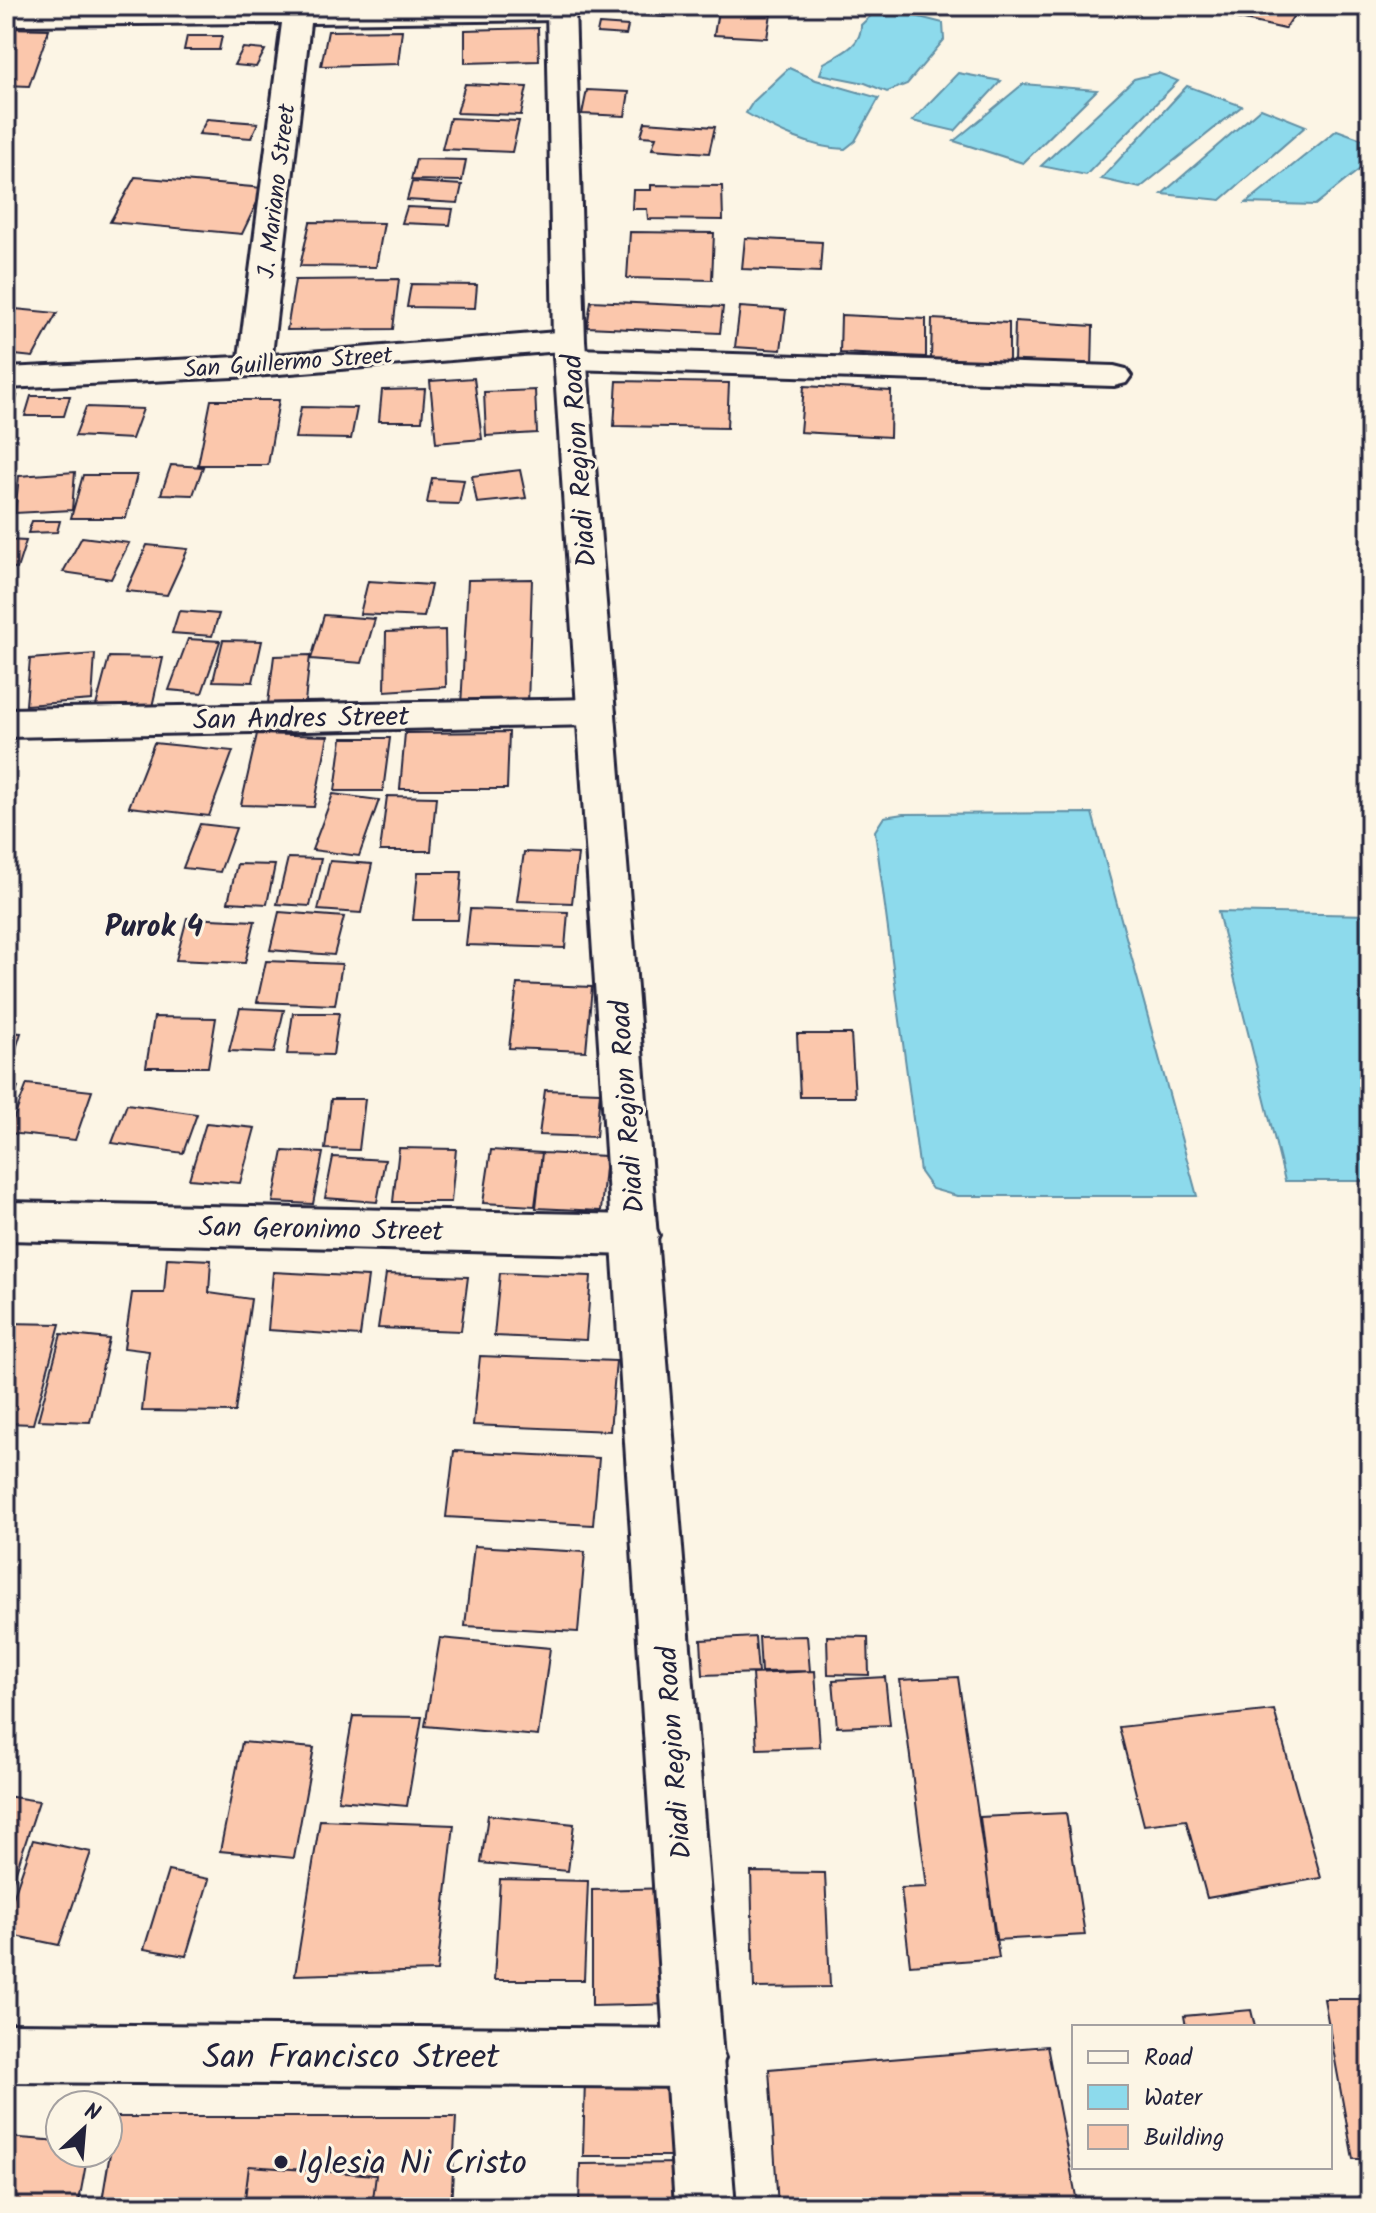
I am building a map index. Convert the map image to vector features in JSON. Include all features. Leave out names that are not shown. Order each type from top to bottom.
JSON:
[{"type":"street","points":[[6,17],[297,16],[381,10],[560,9]]},
{"type":"street","name":"Diadi Region Road","points":[[560,9],[570,350],[705,2207]]},
{"type":"street","name":"J. Mariano Street","points":[[254,366],[297,16]]},
{"type":"street","name":"San Guillermo Street","points":[[6,378],[570,350],[1114,376]]},
{"type":"street","name":"San Andres Street","points":[[6,723],[596,712]]},
{"type":"street","name":"San Geronimo Street","points":[[6,1221],[636,1235]]},
{"type":"street","name":"San Francisco Street","points":[[6,2053],[696,2058]]},
{"type":"water","points":[[880,7],[943,23],[944,40],[907,84],[887,92],[865,83],[820,74],[824,63],[854,44],[861,25]]},
{"type":"water","points":[[789,68],[816,80],[879,98],[855,141],[845,149],[806,142],[746,113],[753,102]]},
{"type":"water","points":[[958,73],[1001,81],[955,131],[912,121]]},
{"type":"water","points":[[1158,73],[1178,81],[1086,175],[1041,166],[1134,79]]},
{"type":"water","points":[[1023,84],[1097,90],[1023,163],[954,141]]},
{"type":"water","points":[[1187,86],[1242,106],[1140,188],[1101,179]]},
{"type":"water","points":[[1261,108],[1306,126],[1221,200],[1162,194]]},
{"type":"water","points":[[1337,130],[1370,142],[1370,161],[1315,205],[1246,203]]},
{"type":"water","points":[[1092,813],[1197,1196],[957,1196],[932,1189],[920,1172],[875,831],[884,817],[903,814]]},
{"type":"water","points":[[1218,912],[1370,915],[1370,1181],[1285,1181]]},
{"type":"building","points":[[601,6],[668,6],[666,17],[600,14]]},
{"type":"building","points":[[1209,6],[1258,6],[1249,21],[1205,11]]},
{"type":"building","points":[[1259,6],[1300,6],[1285,29],[1249,21]]},
{"type":"building","points":[[1300,6],[1331,6],[1326,15],[1299,9]]},
{"type":"building","points":[[718,11],[771,14],[767,38],[714,35]]},
{"type":"building","points":[[599,24],[628,26],[626,35],[597,33]]},
{"type":"building","points":[[6,28],[49,29],[29,86],[6,85]]},
{"type":"building","points":[[538,28],[539,61],[465,63],[465,30]]},
{"type":"building","points":[[402,30],[398,64],[321,66],[328,31]]},
{"type":"building","points":[[187,36],[222,36],[219,50],[184,50]]},
{"type":"building","points":[[243,48],[265,50],[256,67],[234,65]]},
{"type":"building","points":[[465,84],[527,87],[521,115],[457,113]]},
{"type":"building","points":[[587,90],[629,92],[625,116],[582,114]]},
{"type":"building","points":[[450,118],[519,121],[512,152],[442,149]]},
{"type":"building","points":[[207,119],[258,123],[251,138],[199,134]]},
{"type":"building","points":[[645,122],[715,127],[709,153],[652,149],[656,137],[641,136]]},
{"type":"building","points":[[416,159],[466,160],[462,181],[411,180]]},
{"type":"building","points":[[135,177],[264,188],[242,234],[110,222]]},
{"type":"building","points":[[412,182],[462,185],[458,203],[407,200]]},
{"type":"building","points":[[651,185],[722,186],[723,220],[648,219],[647,209],[632,209],[633,190],[651,190]]},
{"type":"building","points":[[407,207],[453,209],[450,225],[402,223]]},
{"type":"building","points":[[310,222],[384,223],[376,267],[300,266]]},
{"type":"building","points":[[630,232],[714,233],[712,280],[627,278]]},
{"type":"building","points":[[745,238],[822,242],[820,272],[742,269]]},
{"type":"building","points":[[399,279],[393,329],[287,330],[295,280]]},
{"type":"building","points":[[411,284],[477,285],[475,308],[407,307]]},
{"type":"building","points":[[591,301],[723,307],[720,333],[587,327]]},
{"type":"building","points":[[740,307],[786,310],[781,350],[735,347]]},
{"type":"building","points":[[15,309],[57,313],[33,357],[6,354],[6,325]]},
{"type":"building","points":[[841,315],[926,319],[926,357],[840,353]]},
{"type":"building","points":[[932,319],[1009,323],[1009,363],[931,359]]},
{"type":"building","points":[[1015,321],[1093,326],[1092,369],[1014,363]]},
{"type":"building","points":[[474,378],[482,439],[436,443],[430,381]]},
{"type":"building","points":[[617,381],[729,383],[727,428],[614,426]]},
{"type":"building","points":[[804,386],[891,391],[890,437],[800,432]]},
{"type":"building","points":[[425,389],[422,421],[379,421],[382,390]]},
{"type":"building","points":[[535,390],[537,433],[486,436],[484,392]]},
{"type":"building","points":[[6,396],[17,396],[6,432]]},
{"type":"building","points":[[31,396],[70,396],[64,416],[25,416]]},
{"type":"building","points":[[211,400],[279,400],[268,465],[198,465]]},
{"type":"building","points":[[86,407],[143,409],[132,439],[75,436]]},
{"type":"building","points":[[301,407],[357,408],[351,439],[295,438]]},
{"type":"building","points":[[171,465],[203,467],[193,495],[161,494]]},
{"type":"building","points":[[520,470],[526,498],[477,503],[472,476]]},
{"type":"building","points":[[75,472],[72,510],[15,513],[19,476]]},
{"type":"building","points":[[83,475],[137,475],[126,518],[71,518]]},
{"type":"building","points":[[432,478],[464,480],[459,504],[427,503]]},
{"type":"building","points":[[32,521],[60,521],[57,532],[28,533]]},
{"type":"building","points":[[82,537],[129,543],[111,579],[63,572]]},
{"type":"building","points":[[6,540],[26,541],[17,569],[6,568]]},
{"type":"building","points":[[147,545],[188,549],[167,595],[126,591]]},
{"type":"building","points":[[532,579],[528,705],[461,706],[468,580]]},
{"type":"building","points":[[368,581],[431,585],[424,617],[360,614]]},
{"type":"building","points":[[179,611],[219,614],[212,636],[172,633]]},
{"type":"building","points":[[324,615],[375,619],[362,663],[311,659]]},
{"type":"building","points":[[445,630],[446,687],[385,691],[386,632]]},
{"type":"building","points":[[188,639],[220,641],[202,693],[169,690]]},
{"type":"building","points":[[223,640],[262,641],[253,682],[213,681]]},
{"type":"building","points":[[95,654],[92,700],[26,705],[30,659]]},
{"type":"building","points":[[310,655],[305,702],[268,703],[274,656]]},
{"type":"building","points":[[109,657],[163,658],[152,707],[96,706]]},
{"type":"building","points":[[509,732],[507,789],[400,789],[405,733]]},
{"type":"building","points":[[257,734],[328,736],[314,807],[241,805]]},
{"type":"building","points":[[342,738],[390,738],[383,791],[335,791]]},
{"type":"building","points":[[154,743],[233,751],[209,816],[129,807]]},
{"type":"building","points":[[333,794],[379,800],[359,856],[312,850]]},
{"type":"building","points":[[387,796],[436,797],[431,851],[380,851]]},
{"type":"building","points":[[200,824],[236,828],[220,872],[183,868]]},
{"type":"building","points":[[524,852],[578,854],[572,903],[517,901]]},
{"type":"building","points":[[288,858],[321,859],[310,906],[277,904]]},
{"type":"building","points":[[330,861],[372,864],[361,913],[318,910]]},
{"type":"building","points":[[237,864],[275,865],[267,904],[228,902]]},
{"type":"building","points":[[418,872],[462,872],[458,920],[413,920]]},
{"type":"building","points":[[470,909],[568,912],[565,948],[466,945]]},
{"type":"building","points":[[279,912],[344,917],[334,955],[270,950]]},
{"type":"building","points":[[187,918],[255,921],[245,963],[176,960]]},
{"type":"building","points":[[266,961],[342,964],[335,1005],[257,1002]]},
{"type":"building","points":[[517,984],[592,987],[586,1051],[509,1048]]},
{"type":"building","points":[[240,1008],[284,1010],[274,1053],[229,1051]]},
{"type":"building","points":[[293,1013],[339,1013],[333,1055],[287,1054]]},
{"type":"building","points":[[154,1017],[216,1018],[208,1067],[146,1067]]},
{"type":"building","points":[[6,1032],[21,1033],[6,1080]]},
{"type":"building","points":[[797,1034],[851,1034],[855,1097],[800,1097]]},
{"type":"building","points":[[27,1084],[92,1091],[75,1140],[8,1133]]},
{"type":"building","points":[[6,1086],[18,1087],[6,1125]]},
{"type":"building","points":[[545,1090],[600,1092],[596,1137],[539,1135]]},
{"type":"building","points":[[331,1099],[365,1099],[359,1150],[325,1149]]},
{"type":"building","points":[[127,1104],[197,1114],[183,1153],[112,1143]]},
{"type":"building","points":[[206,1123],[255,1128],[240,1183],[189,1179]]},
{"type":"building","points":[[399,1148],[456,1149],[451,1202],[393,1202]]},
{"type":"building","points":[[491,1150],[542,1153],[535,1206],[483,1203]]},
{"type":"building","points":[[283,1151],[323,1153],[313,1204],[273,1202]]},
{"type":"building","points":[[542,1153],[606,1156],[601,1211],[536,1208]]},
{"type":"building","points":[[333,1157],[385,1160],[377,1202],[325,1198]]},
{"type":"building","points":[[167,1258],[211,1260],[209,1293],[251,1299],[235,1412],[142,1411],[149,1351],[124,1348],[132,1293],[164,1293]]},
{"type":"building","points":[[273,1272],[368,1277],[360,1336],[268,1330]]},
{"type":"building","points":[[500,1273],[591,1276],[586,1340],[494,1336]]},
{"type":"building","points":[[386,1274],[468,1277],[461,1331],[378,1328]]},
{"type":"building","points":[[6,1323],[60,1324],[33,1424],[6,1423]]},
{"type":"building","points":[[61,1334],[109,1339],[90,1422],[38,1420]]},
{"type":"building","points":[[480,1356],[616,1361],[610,1431],[473,1425]]},
{"type":"building","points":[[454,1451],[599,1458],[593,1525],[446,1517]]},
{"type":"building","points":[[474,1546],[585,1552],[578,1632],[465,1626]]},
{"type":"building","points":[[807,1636],[810,1671],[761,1672],[759,1637]]},
{"type":"building","points":[[827,1636],[868,1637],[869,1675],[828,1674]]},
{"type":"building","points":[[755,1637],[758,1673],[703,1675],[701,1640]]},
{"type":"building","points":[[440,1638],[550,1648],[538,1736],[425,1726]]},
{"type":"building","points":[[815,1671],[820,1747],[757,1749],[752,1674]]},
{"type":"building","points":[[885,1677],[890,1725],[837,1727],[833,1680]]},
{"type":"building","points":[[958,1677],[999,1958],[910,1965],[901,1888],[927,1887],[900,1680]]},
{"type":"building","points":[[1274,1710],[1321,1878],[1207,1898],[1186,1820],[1144,1825],[1119,1727]]},
{"type":"building","points":[[353,1716],[422,1717],[407,1806],[338,1800]]},
{"type":"building","points":[[242,1742],[314,1748],[294,1858],[220,1851]]},
{"type":"building","points":[[6,1796],[39,1801],[6,1902]]},
{"type":"building","points":[[1066,1813],[1085,1935],[995,1940],[980,1817]]},
{"type":"building","points":[[488,1815],[574,1824],[568,1871],[481,1863]]},
{"type":"building","points":[[320,1820],[454,1825],[437,1971],[295,1975]]},
{"type":"building","points":[[33,1840],[91,1852],[59,1945],[6,1934],[6,1918]]},
{"type":"building","points":[[168,1871],[209,1879],[186,1956],[144,1949]]},
{"type":"building","points":[[751,1872],[825,1873],[830,1987],[754,1988]]},
{"type":"building","points":[[500,1879],[588,1881],[584,1980],[494,1980]]},
{"type":"building","points":[[672,1888],[676,2004],[592,2006],[592,1890]]},
{"type":"building","points":[[1324,1999],[1370,1999],[1370,2159],[1353,2159],[1332,2043],[1332,2025],[1329,2025]]},
{"type":"building","points":[[1251,2010],[1255,2025],[1186,2025],[1184,2016]]},
{"type":"building","points":[[1047,2046],[1078,2207],[778,2207],[769,2069]]},
{"type":"building","points":[[688,2076],[688,2156],[583,2156],[585,2078]]},
{"type":"building","name":"Iglesia Ni Cristo","points":[[124,2117],[456,2117],[451,2207],[101,2207],[107,2169],[124,2169]]},
{"type":"building","points":[[6,2137],[44,2140],[44,2169],[85,2169],[78,2207],[6,2207]]},
{"type":"building","points":[[687,2163],[684,2207],[579,2207],[580,2164]]},
{"type":"building","points":[[249,2166],[376,2175],[372,2207],[244,2207]]},
{"type":"building","points":[[124,2198],[198,2203],[197,2207],[122,2207]]},
{"type":"place","name":"Iglesia Ni Cristo","points":[[281,2162]]},
{"type":"district","name":"Purok 4","points":[[154,926]]}]
